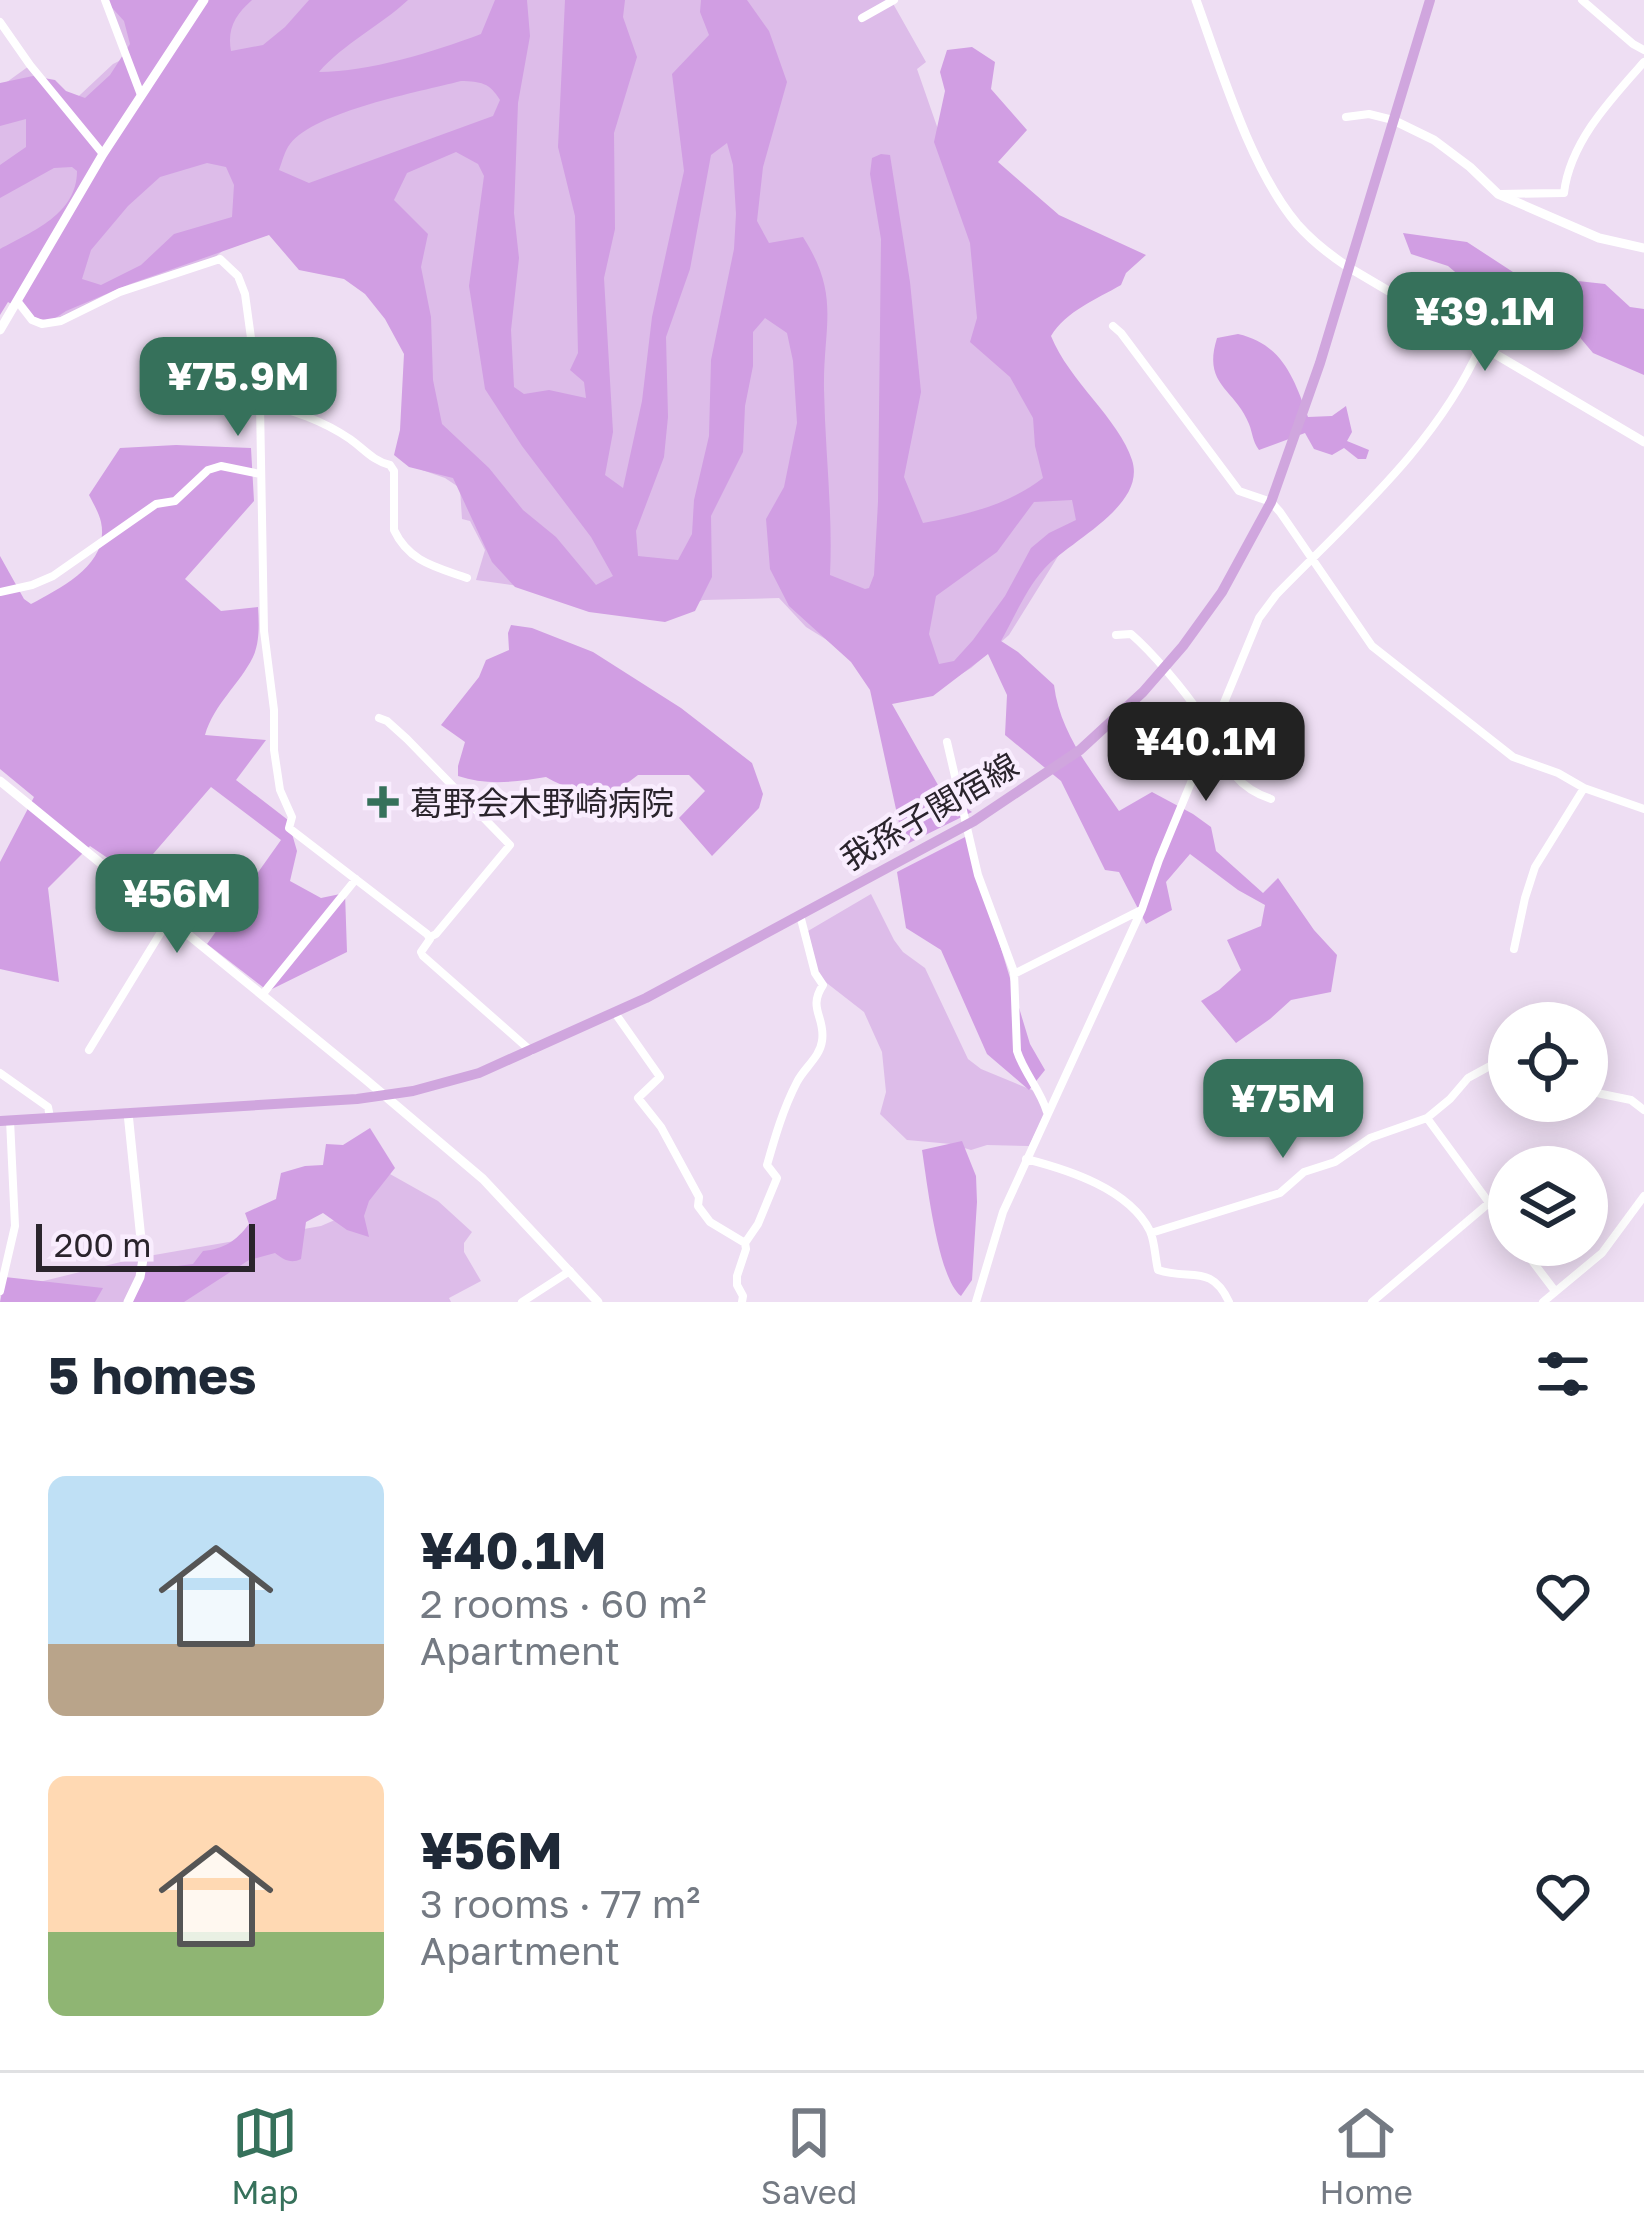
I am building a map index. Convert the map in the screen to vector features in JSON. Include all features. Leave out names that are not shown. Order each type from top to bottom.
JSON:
[{"type":"main road","name":"我孫子関宿線","points":[[5,1120],[384,1096],[459,1079],[615,1013],[800,915],[974,821],[1090,741],[1163,669],[1222,592],[1271,502],[1305,408],[1430,0]]},
{"type":"street","points":[[105,0],[141,97]]},
{"type":"street","points":[[0,330],[103,154],[204,0]]},
{"type":"street","points":[[862,18],[894,0]]},
{"type":"street","points":[[1196,0],[1230,95],[1279,198],[1308,236],[1348,267],[1644,442]]},
{"type":"street","points":[[1582,0],[1644,50]]},
{"type":"street","points":[[0,22],[103,154]]},
{"type":"street","points":[[1498,194],[1564,193],[1567,172],[1605,106],[1644,62]]},
{"type":"street","points":[[1346,117],[1369,114],[1393,120],[1434,140],[1498,194],[1599,238],[1644,248]]},
{"type":"street","points":[[18,302],[32,320],[42,324],[61,321],[120,292],[220,259],[238,276],[245,294],[260,404],[264,631],[274,750],[280,790],[292,817],[289,827],[430,937]]},
{"type":"street","points":[[1113,326],[1239,491],[1271,502],[1372,646],[1513,757],[1644,809]]},
{"type":"street","points":[[976,1302],[1004,1212],[1142,909],[1259,618],[1424,442],[1481,346]]},
{"type":"street","points":[[260,404],[329,428],[390,465],[398,539],[417,560],[467,578]]},
{"type":"street","points":[[0,592],[53,576],[156,504],[175,501],[208,470],[221,466],[260,474]]},
{"type":"street","points":[[1116,634],[1131,634],[1153,654],[1199,713],[1232,775],[1271,799]]},
{"type":"street","points":[[379,718],[407,740],[509,845],[422,952],[531,1052]]},
{"type":"street","points":[[947,742],[978,875],[1014,974],[1017,1051],[1048,1113]]},
{"type":"street","points":[[0,781],[483,1180],[598,1302]]},
{"type":"street","points":[[1514,949],[1535,867],[1584,788]]},
{"type":"street","points":[[262,995],[356,879]]},
{"type":"street","points":[[1014,974],[1142,909]]},
{"type":"street","points":[[742,1302],[736,1276],[745,1244],[777,1178],[767,1165],[776,1132],[822,1040],[814,1002],[823,985],[814,973],[800,915]]},
{"type":"street","points":[[89,1050],[169,919]]},
{"type":"street","points":[[615,1013],[660,1077],[638,1098],[679,1159],[699,1197],[698,1206],[710,1222],[745,1244]]},
{"type":"street","points":[[1151,1233],[1280,1193],[1304,1172],[1335,1162],[1370,1138],[1426,1118],[1468,1078],[1488,1067]]},
{"type":"street","points":[[0,1073],[48,1107],[50,1117]]},
{"type":"street","points":[[1608,1095],[1631,1100],[1644,1110]]},
{"type":"street","points":[[128,1114],[142,1259],[140,1277],[128,1302]]},
{"type":"street","points":[[1426,1118],[1488,1203]]},
{"type":"street","points":[[0,1291],[15,1226],[5,1120]]},
{"type":"street","points":[[1026,1159],[1090,1180],[1134,1210],[1151,1233],[1158,1270],[1214,1280],[1228,1302]]},
{"type":"street","points":[[1543,1302],[1602,1253],[1644,1196]]},
{"type":"street","points":[[1372,1302],[1488,1205]]},
{"type":"street","points":[[1536,1266],[1555,1291]]},
{"type":"street","points":[[522,1302],[570,1271]]},
{"type":"shaded area","points":[[105,0],[252,0],[234,23],[231,51],[263,45],[309,0],[408,0],[319,72],[359,69],[442,48],[481,34],[495,0],[527,0],[530,36],[518,103],[514,213],[519,258],[511,330],[514,387],[524,394],[549,390],[586,398],[584,382],[570,370],[578,353],[575,216],[558,147],[565,0],[625,0],[623,17],[637,57],[614,133],[615,229],[604,278],[613,432],[605,475],[623,488],[642,401],[652,317],[684,171],[672,74],[709,35],[700,12],[701,0],[747,0],[769,31],[787,82],[763,167],[757,221],[769,243],[803,237],[822,277],[827,312],[824,389],[830,575],[865,589],[874,575],[878,502],[881,239],[870,174],[872,158],[890,155],[910,282],[921,392],[904,477],[923,523],[986,508],[1043,478],[1033,418],[1010,377],[970,342],[977,318],[970,243],[934,142],[945,91],[940,72],[947,50],[972,47],[995,62],[991,89],[1027,130],[998,162],[1059,215],[1146,255],[1126,273],[1121,285],[1073,313],[1051,336],[1069,369],[1126,445],[1134,477],[1117,507],[1044,569],[1001,641],[1054,685],[1070,736],[1119,811],[1152,792],[1211,827],[1216,851],[1263,893],[1278,878],[1337,955],[1331,992],[1291,1000],[1236,1043],[1201,1001],[1241,970],[1227,940],[1261,926],[1265,905],[1190,854],[1166,882],[1172,910],[1146,924],[1119,872],[1105,870],[1061,781],[1005,735],[1007,695],[988,654],[933,696],[892,704],[942,792],[972,812],[901,847],[870,690],[851,662],[789,606],[770,569],[766,519],[784,487],[797,423],[787,333],[765,318],[753,332],[743,452],[711,516],[712,577],[695,611],[665,622],[589,612],[515,587],[492,562],[453,478],[409,467],[394,455],[404,354],[385,319],[365,294],[344,279],[299,270],[269,235],[130,284],[51,321],[34,318],[8,302],[0,315],[0,249],[61,210],[70,199],[77,171],[54,168],[0,198],[0,165],[26,147],[26,119],[0,126],[0,83],[33,76],[55,80],[66,91],[85,98],[110,75],[130,44],[124,21]],"holes":[[[461,81],[488,86],[500,100],[493,116],[309,183],[279,170],[290,144],[303,132],[370,104]],[[727,143],[736,214],[734,249],[711,360],[709,436],[694,500],[692,534],[678,560],[638,556],[636,531],[664,457],[666,337],[690,269],[711,155]],[[456,152],[478,164],[484,176],[469,286],[485,389],[591,537],[613,576],[596,585],[556,537],[523,510],[489,468],[442,424],[421,267],[428,234],[394,200],[407,173]],[[207,163],[226,167],[234,185],[232,217],[174,234],[141,265],[101,285],[82,279],[91,250],[160,177]],[[1072,500],[1076,520],[1031,548],[1005,596],[973,640],[954,661],[939,664],[929,634],[936,596],[997,552],[1034,502]]]},
{"type":"shaded area","points":[[107,0],[891,0],[926,62],[917,69],[949,161],[1090,505],[1009,635],[936,690],[835,645],[806,627],[779,598],[703,600],[679,609],[476,580],[485,550],[470,521],[462,519],[460,488],[422,470],[427,378],[320,218],[225,249],[56,319],[0,274],[0,87],[29,66],[65,109],[113,64],[129,56]]},
{"type":"shaded area","points":[[1403,233],[1467,242],[1516,274],[1605,284],[1630,307],[1644,309],[1644,375],[1593,353],[1572,328],[1544,312],[1480,293],[1448,266],[1411,254]]},
{"type":"shaded area","points":[[1238,334],[1276,354],[1308,417],[1332,416],[1346,406],[1352,432],[1347,441],[1369,450],[1366,459],[1344,448],[1332,455],[1314,449],[1305,433],[1259,450],[1243,412],[1214,367],[1217,338]]},
{"type":"shaded area","points":[[120,448],[251,448],[254,501],[185,579],[221,611],[258,607],[253,657],[205,735],[266,740],[236,780],[288,820],[297,851],[290,881],[321,898],[345,893],[347,952],[268,991],[207,944],[281,840],[211,787],[134,876],[90,846],[48,888],[59,982],[0,969],[0,862],[34,797],[0,769],[0,556],[31,604],[56,590],[81,572],[98,550],[101,522],[89,495]]},
{"type":"shaded area","points":[[511,625],[532,628],[593,652],[681,708],[752,763],[763,794],[759,808],[712,856],[679,818],[705,791],[689,775],[638,775],[606,799],[546,777],[491,782],[458,776],[465,742],[441,725],[479,677],[486,660],[509,650]]},
{"type":"shaded area","points":[[967,836],[1030,1044],[1045,1070],[1029,1090],[987,1054],[941,950],[906,928],[897,872]]},
{"type":"shaded area","points":[[871,894],[894,940],[925,968],[968,1059],[1039,1093],[1045,1113],[1029,1146],[987,1145],[971,1150],[907,1140],[880,1114],[886,1092],[882,1052],[864,1012],[819,977],[808,931]]},
{"type":"shaded area","points":[[370,1128],[395,1168],[369,1201],[364,1216],[369,1237],[347,1230],[323,1213],[306,1222],[301,1259],[288,1260],[275,1253],[249,1260],[184,1302],[133,1302],[146,1270],[193,1264],[203,1251],[229,1243],[249,1224],[245,1213],[276,1199],[281,1173],[323,1165],[326,1144],[343,1145]]},
{"type":"shaded area","points":[[962,1141],[976,1176],[977,1202],[972,1280],[961,1296],[940,1251],[922,1150]]},
{"type":"shaded area","points":[[390,1174],[438,1201],[472,1232],[464,1252],[481,1281],[449,1298],[451,1302],[12,1302],[15,1288],[137,1258],[321,1226],[344,1216]]},
{"type":"shaded area","points":[[5,1277],[103,1288],[95,1302],[0,1302]]},
{"type":"place","name":"葛野会木野崎病院","points":[[383,802]]}]
